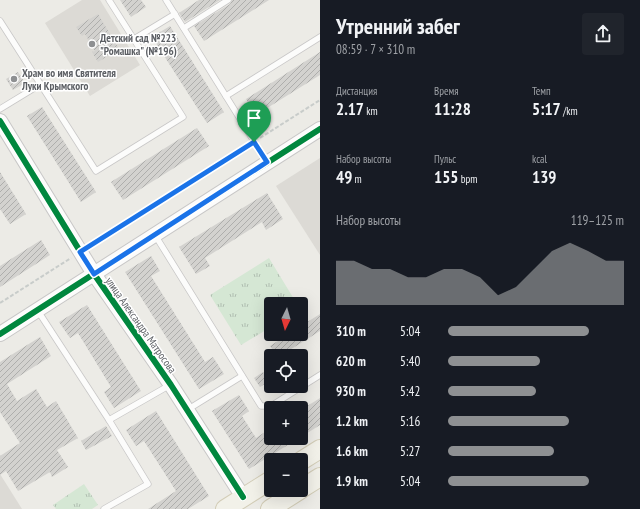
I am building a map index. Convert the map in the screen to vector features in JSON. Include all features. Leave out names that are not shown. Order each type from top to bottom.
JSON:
[{"type":"main road","points":[[308,457],[320,449]]},
{"type":"main road","points":[[308,486],[320,478]]},
{"type":"main road","points":[[225,509],[247,503],[264,487]]},
{"type":"main road","points":[[270,509],[290,497]]},
{"type":"street","name":"улица Александра Матросова","points":[[0,121],[94,274],[171,385],[247,503]]},
{"type":"street","points":[[0,334],[320,129]]},
{"type":"lane","points":[[0,20],[96,170],[183,117],[109,0]]},
{"type":"lane","points":[[166,0],[267,162]]},
{"type":"lane","points":[[184,28],[228,0]]},
{"type":"lane","points":[[134,39],[174,14]]},
{"type":"lane","points":[[226,96],[320,36]]},
{"type":"lane","points":[[0,109],[41,84]]},
{"type":"lane","points":[[155,235],[261,406],[271,406],[320,375]]},
{"type":"lane","points":[[37,311],[109,420],[148,484],[104,509]]},
{"type":"lane","points":[[187,410],[242,376]]},
{"type":"lane","points":[[109,420],[171,385]]},
{"type":"path","points":[[0,303],[320,100]]},
{"type":"shaded area","name":"Детский сад №223 \"Ромашка\" (№196)","points":[[82,0],[100,0],[140,65],[90,96],[45,23]]},
{"type":"shaded area","points":[[320,158],[320,255],[276,186]]},
{"type":"shaded area","points":[[0,474],[22,509],[0,509]]},
{"type":"green space","points":[[269,258],[293,297],[264,297],[264,331],[241,345],[210,295]]},
{"type":"green space","points":[[84,484],[98,505],[92,509],[56,509],[53,505]]},
{"type":"building","points":[[120,0],[141,0],[146,7],[131,17]]},
{"type":"building","points":[[199,0],[220,0],[185,22],[179,13]]},
{"type":"building","points":[[232,0],[269,0],[204,41],[194,26],[230,4]]},
{"type":"building","points":[[98,14],[119,49],[98,62],[92,52],[95,51],[85,34],[82,36],[76,27]]},
{"type":"building","points":[[170,26],[224,112],[207,123],[152,37]]},
{"type":"building","points":[[320,52],[320,75],[256,115],[246,99]]},
{"type":"building","name":"Храм во имя Святителя Луки Крымского","points":[[18,72],[25,83],[13,90],[6,79]]},
{"type":"building","points":[[42,107],[96,192],[81,202],[27,116]]},
{"type":"building","points":[[197,128],[209,146],[123,200],[111,182]]},
{"type":"building","points":[[0,172],[26,214],[10,224],[0,209]]},
{"type":"building","points":[[267,193],[283,219],[266,230],[262,222],[205,258],[210,266],[196,274],[179,247]]},
{"type":"building","points":[[41,240],[50,255],[0,287],[0,266]]},
{"type":"building","points":[[151,256],[160,271],[151,276],[205,362],[213,357],[224,374],[199,389],[125,272]]},
{"type":"building","points":[[87,305],[141,391],[114,408],[104,392],[111,387],[78,333],[70,338],[59,322]]},
{"type":"building","points":[[320,314],[320,331],[308,338],[308,322]]},
{"type":"building","points":[[40,337],[51,356],[7,384],[17,401],[36,389],[47,407],[56,401],[78,438],[57,450],[68,467],[52,477],[50,472],[18,491],[6,471],[0,475],[0,456],[20,443],[0,412],[0,362]]},
{"type":"building","points":[[278,341],[304,341],[291,349],[272,349],[270,346]]},
{"type":"building","points":[[263,372],[264,384],[260,387],[254,378]]},
{"type":"building","points":[[239,395],[249,411],[242,416],[256,438],[264,433],[264,445],[288,445],[275,453],[264,453],[264,460],[249,469],[212,411]]},
{"type":"building","points":[[320,398],[320,425],[308,433],[308,406]]},
{"type":"building","points":[[156,411],[209,496],[188,509],[148,509],[176,491],[144,441],[136,446],[126,430]]},
{"type":"building","points":[[106,426],[112,436],[86,450],[81,441]]},
{"type":"cycle path","points":[[0,121],[94,274],[171,385],[243,497]]},
{"type":"cycle path","points":[[0,334],[320,129]]},
{"type":"place","name":"Детский сад №223 \"Ромашка\" (№196)","points":[[92,44]]},
{"type":"place","name":"Храм во имя Святителя Луки Крымского","points":[[14,79]]},
{"type":"route","points":[[254,142],[267,162],[94,274],[80,252],[254,142]]}]
